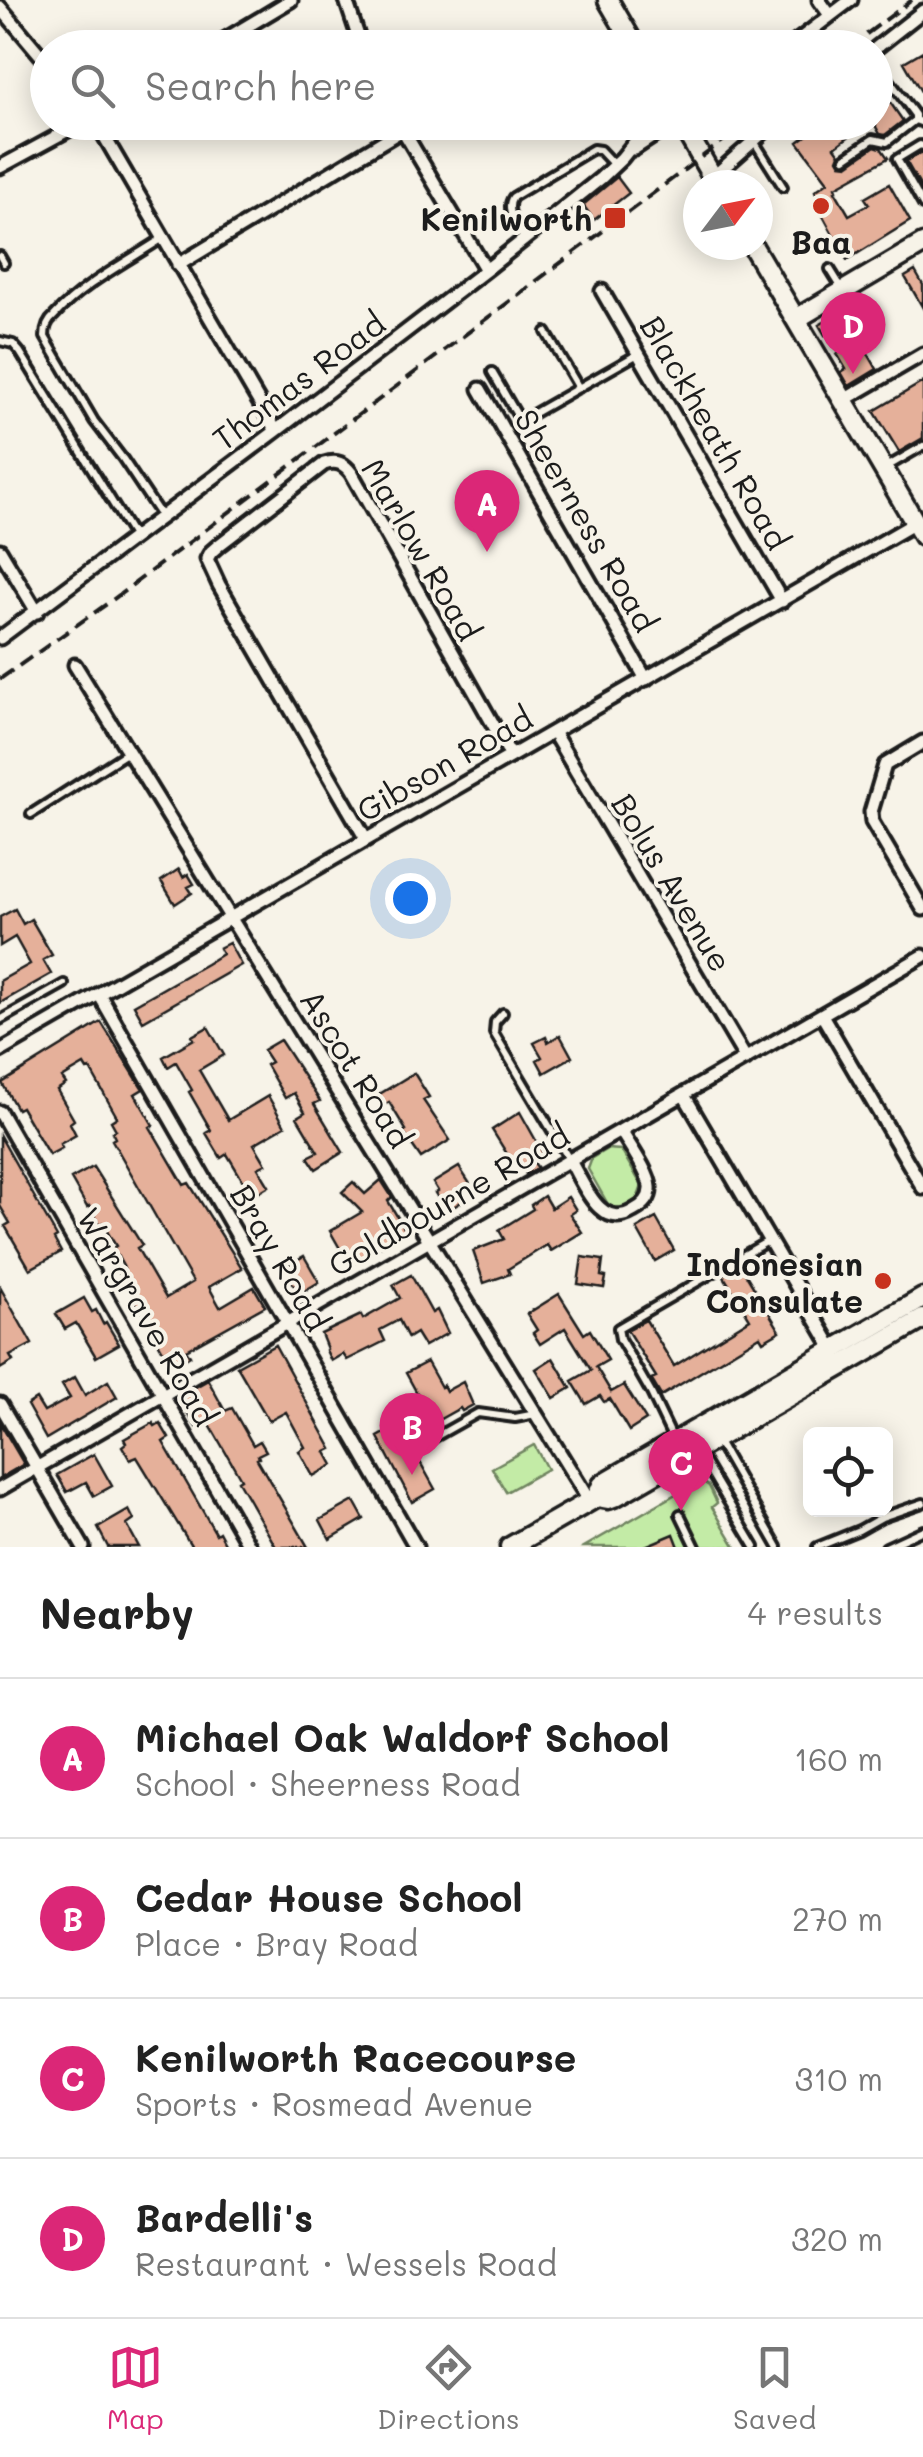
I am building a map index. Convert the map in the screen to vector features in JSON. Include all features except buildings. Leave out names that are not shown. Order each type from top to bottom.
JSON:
[{"type":"street","points":[[240,30],[291,0]]},
{"type":"street","points":[[346,0],[356,30]]},
{"type":"street","points":[[608,0],[626,30]]},
{"type":"street","points":[[819,0],[830,16]]},
{"type":"street","points":[[812,30],[851,0]]},
{"type":"street","points":[[0,7],[30,43]]},
{"type":"street","points":[[893,35],[923,11]]},
{"type":"street","points":[[0,168],[51,140]]},
{"type":"street","points":[[106,140],[276,432]]},
{"type":"street","points":[[178,264],[376,140]]},
{"type":"street","points":[[409,140],[486,270]]},
{"type":"street","name":"Thomas Road","points":[[618,161],[636,140]]},
{"type":"street","name":"Thomas Road","points":[[0,638],[276,432],[524,240],[618,161],[650,140]]},
{"type":"street","points":[[689,140],[708,170]]},
{"type":"street","points":[[725,170],[753,140]]},
{"type":"street","points":[[796,319],[923,244]]},
{"type":"street","points":[[761,260],[919,530]]},
{"type":"street","name":"Blackheath Road","points":[[602,291],[782,600]]},
{"type":"street","points":[[844,400],[923,354]]},
{"type":"street","name":"Sheerness Road","points":[[480,389],[646,679]]},
{"type":"street","name":"Marlow Road","points":[[366,840],[207,559],[324,464],[346,466],[511,756]]},
{"type":"street","name":"Gibson Road","points":[[0,1051],[782,600],[919,530]]},
{"type":"street","points":[[0,550],[37,612]]},
{"type":"street","name":"Ascot Road","points":[[75,665],[594,1499]]},
{"type":"street","name":"Bolus Avenue","points":[[553,732],[746,1059]]},
{"type":"street","points":[[923,742],[885,765],[872,812],[874,826],[923,909]]},
{"type":"street","name":"Goldbourne Road","points":[[0,1488],[923,956]]},
{"type":"street","name":"Bray Road","points":[[99,994],[416,1547]]},
{"type":"street","points":[[822,1015],[923,1188]]},
{"type":"street","points":[[684,1095],[838,1357]]},
{"type":"street","name":"Wargrave Road","points":[[0,1112],[250,1547]]},
{"type":"street","points":[[570,1160],[604,1212],[620,1218],[626,1215],[646,1201],[650,1188],[621,1131]]},
{"type":"street","points":[[510,1547],[594,1499],[616,1496],[687,1442],[838,1357],[923,1298]]},
{"type":"street","points":[[838,1357],[923,1318]]},
{"type":"street","points":[[0,1404],[83,1547]]},
{"type":"lane","points":[[893,85],[919,122],[893,139]]},
{"type":"lane","points":[[753,140],[783,186]]},
{"type":"lane","points":[[845,158],[872,140]]},
{"type":"lane","points":[[923,146],[897,160],[923,205]]},
{"type":"lane","points":[[524,240],[509,210],[513,197],[593,149],[618,161]]},
{"type":"lane","points":[[162,517],[94,421],[47,344],[45,328],[52,317],[95,282],[163,238]]},
{"type":"lane","points":[[830,269],[843,291]]},
{"type":"lane","points":[[546,332],[579,388]]},
{"type":"lane","points":[[0,341],[14,344],[20,352],[134,537]]},
{"type":"lane","points":[[492,372],[518,415],[524,418],[638,353]]},
{"type":"lane","points":[[884,468],[923,446]]},
{"type":"lane","points":[[30,814],[129,752]]},
{"type":"lane","points":[[0,1020],[64,984]]},
{"type":"lane","points":[[502,1014],[495,1022],[494,1033],[570,1160]]},
{"type":"lane","points":[[755,1547],[651,1393],[620,1339],[618,1328],[769,1240]]},
{"type":"lane","points":[[430,1440],[478,1414],[514,1418],[537,1413]]},
{"type":"lane","points":[[712,1431],[778,1547]]},
{"type":"lane","points":[[817,1547],[923,1503]]},
{"type":"lane","points":[[680,1514],[696,1547]]},
{"type":"lane","points":[[886,1547],[923,1530]]},
{"type":"green space","points":[[607,1149],[621,1150],[642,1186],[637,1199],[620,1209],[609,1206],[588,1169],[592,1158]]},
{"type":"green space","points":[[534,1445],[547,1469],[506,1492],[492,1468]]},
{"type":"green space","points":[[700,1480],[709,1486],[717,1503],[712,1507],[736,1547],[584,1547]]},
{"type":"railway","points":[[872,30],[912,0]]},
{"type":"railway","points":[[0,679],[111,601],[724,140]]},
{"type":"place","name":"Baa","points":[[821,206]]},
{"type":"place","name":"Kenilworth","points":[[615,218]]},
{"type":"place","name":"Bardelli's","points":[[853,374]]},
{"type":"place","name":"Michael Oak Waldorf School","points":[[487,552]]},
{"type":"place","name":"Indonesian Consulate","points":[[883,1281]]},
{"type":"place","name":"Cedar House School","points":[[412,1475]]},
{"type":"place","name":"Kenilworth Racecourse","points":[[681,1511]]}]
